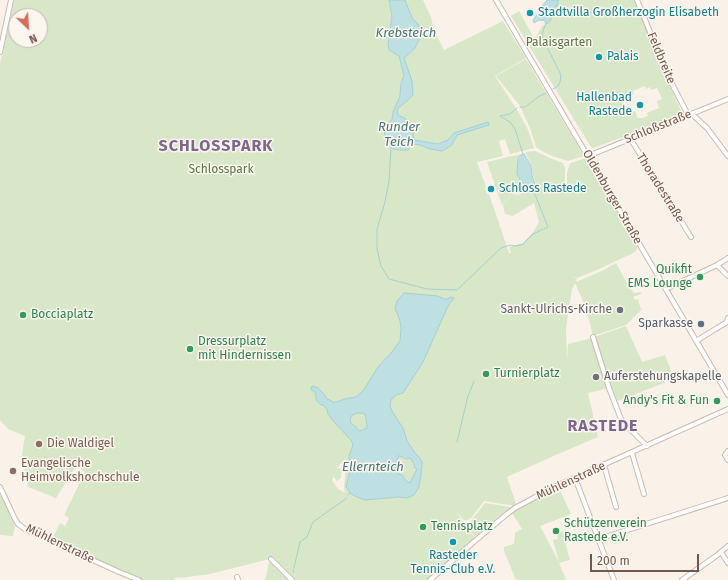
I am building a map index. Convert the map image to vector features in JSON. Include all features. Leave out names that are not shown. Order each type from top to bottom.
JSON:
[{"type":"street","points":[[0,52],[11,0]]},
{"type":"street","name":"Oldenburger Straße","points":[[496,0],[728,395]]},
{"type":"street","name":"Feldbreite","points":[[637,0],[668,76],[688,115]]},
{"type":"street","name":"Schloßstraße","points":[[588,156],[728,99]]},
{"type":"street","points":[[693,114],[707,128],[728,156]]},
{"type":"street","name":"Thoradestraße","points":[[630,138],[691,237]]},
{"type":"street","points":[[666,289],[717,265],[728,258]]},
{"type":"street","points":[[717,265],[728,276]]},
{"type":"street","points":[[696,341],[727,322],[728,318]]},
{"type":"street","points":[[593,337],[609,388],[622,419],[647,446]]},
{"type":"street","name":"Mühlenstraße","points":[[430,580],[515,508],[541,494],[688,426],[728,410]]},
{"type":"street","points":[[728,451],[725,455],[728,460]]},
{"type":"street","points":[[632,453],[644,494]]},
{"type":"street","points":[[604,465],[616,507]]},
{"type":"street","points":[[575,478],[614,580]]},
{"type":"street","name":"Mühlenstraße","points":[[0,487],[18,524],[25,529],[139,580]]},
{"type":"street","points":[[599,539],[728,498]]},
{"type":"street","points":[[682,580],[728,546]]},
{"type":"street","points":[[721,552],[728,562]]},
{"type":"street","points":[[271,559],[292,580]]},
{"type":"green space","name":"Schlosspark","points":[[14,0],[389,0],[392,16],[388,44],[418,24],[412,18],[405,0],[423,0],[431,17],[434,30],[444,50],[503,21],[526,58],[495,76],[519,113],[528,130],[534,148],[510,154],[505,139],[499,141],[503,156],[477,162],[509,253],[511,253],[509,247],[523,243],[534,231],[539,222],[534,203],[513,216],[505,214],[503,205],[512,195],[518,195],[536,186],[551,188],[536,185],[531,164],[525,152],[535,151],[563,163],[565,168],[565,182],[556,192],[552,189],[556,193],[567,183],[567,173],[571,163],[585,158],[638,246],[635,252],[597,270],[577,278],[572,276],[577,279],[576,282],[616,263],[629,287],[634,293],[641,292],[641,294],[633,297],[635,300],[638,299],[641,310],[626,325],[593,336],[586,308],[575,283],[572,289],[566,328],[567,362],[568,344],[592,338],[601,371],[604,371],[594,337],[626,326],[642,362],[665,355],[674,379],[615,402],[609,388],[588,393],[598,437],[507,477],[516,504],[514,506],[484,501],[472,517],[467,520],[464,520],[456,512],[476,540],[430,580],[265,580],[270,559],[210,574],[175,578],[173,580],[141,580],[51,541],[60,523],[65,526],[69,518],[64,515],[85,472],[76,466],[56,498],[28,487],[22,455],[25,436],[8,429],[0,420],[0,64],[8,27],[8,48],[48,48],[48,8],[12,8]],"holes":[[[399,57],[412,81],[412,87],[407,101],[397,109],[398,115],[413,133],[414,140],[438,144],[448,140],[454,133],[457,135],[452,145],[430,149],[412,144],[408,150],[393,149],[389,145],[384,131],[387,124],[392,120],[393,112],[400,96],[401,83],[404,76]],[[345,459],[346,466],[344,487],[345,493],[338,489],[332,480],[336,471],[334,477],[337,481],[341,478],[342,469],[337,468]]]},
{"type":"green space","name":"Palaisgarten","points":[[559,0],[634,0],[681,111],[681,115],[593,148],[591,147],[529,46],[535,39],[542,26],[547,24],[552,18],[552,12]],"holes":[[[645,86],[646,89],[650,87],[651,90],[657,88],[662,99],[657,101],[659,108],[647,113],[648,116],[643,118],[638,118],[635,111],[627,114],[621,99],[634,94],[633,91]]]},
{"type":"green space","points":[[519,11],[534,38],[528,44],[511,16]]},
{"type":"green space","points":[[526,59],[584,156],[568,161],[552,156],[536,147],[530,128],[520,106],[496,76]]},
{"type":"green space","points":[[521,154],[517,159],[517,174],[520,182],[531,188],[512,195],[502,205],[487,162]]},
{"type":"green space","points":[[559,488],[571,514],[540,526],[559,562],[553,540],[558,539],[557,533],[562,531],[570,560],[559,563],[566,580],[516,580],[504,551],[504,547],[514,544],[515,533],[522,529],[512,513]]},
{"type":"green space","points":[[0,496],[2,496],[15,525],[13,536],[0,535]]},
{"type":"green space","points":[[485,503],[511,507],[475,537],[468,527]]},
{"type":"water","points":[[389,0],[405,0],[412,18],[418,24],[421,31],[420,38],[415,48],[404,58],[412,81],[413,95],[397,109],[398,115],[410,123],[414,140],[438,144],[448,140],[454,133],[488,122],[489,125],[457,135],[452,145],[442,151],[412,144],[408,150],[393,149],[386,141],[384,131],[387,124],[392,120],[393,112],[400,96],[401,83],[404,76],[399,56],[389,50],[388,44],[392,16]]},
{"type":"water","points":[[547,0],[559,0],[557,6],[554,7],[552,12],[551,20],[547,24],[545,23],[546,21],[539,20],[534,23],[533,20]]},
{"type":"water","points":[[524,154],[532,170],[535,185],[532,187],[521,182],[517,174],[518,158]]},
{"type":"water","name":"Ellernteich","points":[[404,293],[438,296],[444,299],[451,297],[454,298],[448,306],[423,362],[403,393],[396,395],[391,400],[390,406],[403,428],[407,441],[422,462],[419,487],[414,495],[407,498],[398,497],[365,500],[350,493],[346,486],[349,475],[349,456],[353,445],[351,440],[328,414],[327,409],[316,400],[315,392],[311,390],[311,388],[312,386],[318,388],[326,398],[333,402],[356,397],[363,391],[378,367],[400,341],[400,321],[395,308],[397,301]],"holes":[[[357,413],[365,414],[366,418],[367,428],[360,431],[350,421],[351,416]],[[399,456],[412,460],[415,468],[417,469],[410,483],[407,482],[402,475],[398,474],[397,460]]]},
{"type":"waterway","points":[[546,23],[542,34],[544,41],[561,75],[558,86],[553,89]]},
{"type":"waterway","points":[[520,107],[525,107],[546,93]]},
{"type":"waterway","points":[[517,108],[510,114],[500,116],[510,122],[515,129],[523,154]]},
{"type":"waterway","name":"Runder Teich","points":[[391,147],[389,181],[385,202],[377,229],[377,249],[381,266],[389,279],[427,289],[457,290],[501,248],[510,245],[516,246],[523,244],[533,234],[548,227],[532,187]]},
{"type":"waterway","points":[[457,442],[468,396],[474,381]]},
{"type":"waterway","points":[[293,572],[300,542],[307,537],[313,522],[347,498]]},
{"type":"place","name":"Stadtvilla Großherzogin Elisabeth","points":[[530,13]]},
{"type":"place","name":"Palais","points":[[599,57]]},
{"type":"place","name":"Hallenbad Rastede","points":[[640,105]]},
{"type":"place","name":"Schloss Rastede","points":[[491,189]]},
{"type":"place","name":"Quikfit EMS Lounge","points":[[700,277]]},
{"type":"place","name":"Sankt-Ulrichs-Kirche","points":[[620,310]]},
{"type":"place","name":"Bocciaplatz","points":[[23,315]]},
{"type":"place","name":"Sparkasse","points":[[701,324]]},
{"type":"place","name":"Dressurplatz mit Hindernissen","points":[[190,349]]},
{"type":"place","name":"Turnierplatz","points":[[486,374]]},
{"type":"place","name":"Auferstehungskapelle","points":[[596,377]]},
{"type":"place","name":"Andy's Fit & Fun","points":[[717,401]]},
{"type":"place","name":"Die Waldigel","points":[[39,444]]},
{"type":"place","name":"Evangelische Heimvolkshochschule","points":[[13,471]]},
{"type":"place","name":"Tennisplatz","points":[[423,527]]},
{"type":"place","name":"Schützenverein Rastede e.V.","points":[[556,531]]},
{"type":"place","name":"Rasteder Tennis-Club e.V.","points":[[453,542]]},
{"type":"district","name":"SCHLOSSPARK","points":[[216,147]]},
{"type":"district","name":"RASTEDE","points":[[603,427]]},
{"type":"water label","name":"Krebsteich","points":[[406,33]]}]
